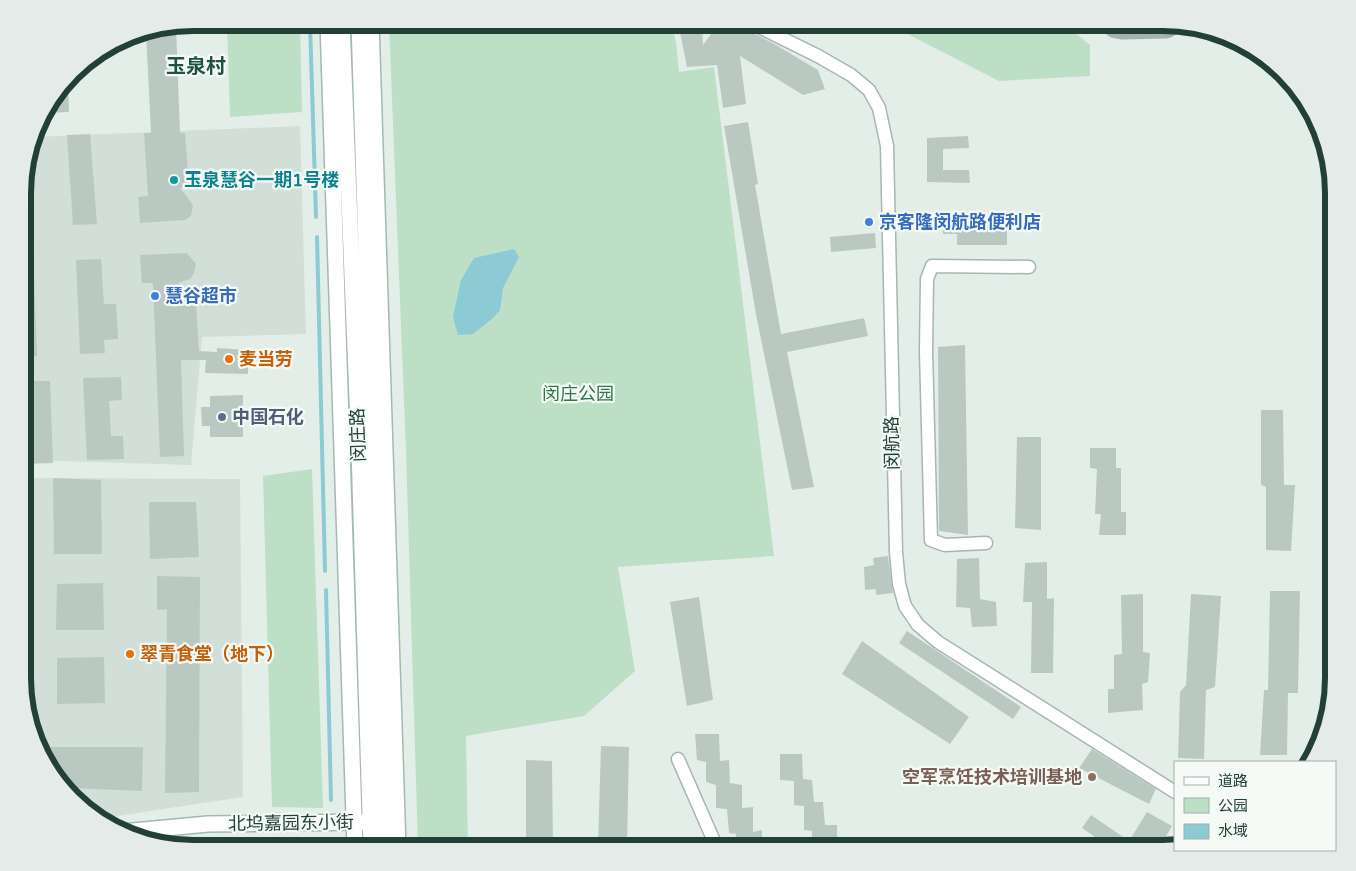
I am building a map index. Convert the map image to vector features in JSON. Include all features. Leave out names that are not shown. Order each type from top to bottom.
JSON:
[{"type":"street","name":"闵航路","points":[[770,31],[818,56],[851,76],[869,90],[879,108],[887,146],[894,520],[899,584],[905,606],[918,625],[938,642],[1174,791]]},
{"type":"street","name":"闵庄路","points":[[328,32],[355,840]]},
{"type":"street","name":"闵庄路","points":[[343,32],[397,840]]},
{"type":"street","name":"闵庄路","points":[[359,32],[385,840]]},
{"type":"street","name":"闵庄路","points":[[371,840],[372,32]]},
{"type":"street","points":[[986,544],[945,546],[931,540],[926,352],[927,279],[932,266],[1029,267]]},
{"type":"street","points":[[342,450],[371,449]]},
{"type":"street","points":[[678,759],[713,839]]},
{"type":"street","name":"北坞嘉园东小街","points":[[139,830],[208,824],[370,822]]},
{"type":"shaded area","points":[[300,126],[306,334],[202,337],[191,465],[31,460],[31,193],[37,151],[42,137]]},
{"type":"shaded area","points":[[31,478],[240,479],[243,797],[111,817],[79,792],[59,768],[48,750],[34,710],[31,678]]},
{"type":"green space","name":"闵庄公园","points":[[673,31],[679,72],[714,67],[774,556],[618,567],[635,671],[584,716],[466,736],[468,840],[418,840],[406,452],[389,32]]},
{"type":"green space","points":[[902,31],[1073,31],[1090,45],[1090,76],[999,81]]},
{"type":"green space","points":[[227,32],[300,32],[302,112],[230,117]]},
{"type":"green space","points":[[312,469],[323,808],[272,807],[263,476]]},
{"type":"water","points":[[514,249],[519,257],[503,288],[500,310],[473,334],[458,335],[453,317],[461,280],[474,258]]},
{"type":"building","points":[[680,31],[702,31],[703,45],[713,31],[750,31],[818,70],[825,89],[803,95],[740,56],[746,104],[723,108],[717,65],[687,67]]},
{"type":"building","points":[[176,33],[180,133],[185,133],[188,172],[202,172],[202,187],[180,188],[193,205],[191,216],[185,220],[140,223],[138,197],[148,196],[144,133],[151,133],[146,38],[161,34]]},
{"type":"building","points":[[68,90],[69,112],[53,113]]},
{"type":"building","points":[[748,122],[758,184],[755,185],[781,334],[864,318],[868,336],[787,352],[814,487],[792,490],[757,320],[724,126]]},
{"type":"building","points":[[90,134],[97,224],[73,225],[67,135]]},
{"type":"building","points":[[968,136],[969,148],[943,149],[943,170],[969,170],[970,183],[927,182],[927,138]]},
{"type":"building","points":[[31,188],[34,213],[31,222]]},
{"type":"building","points":[[943,216],[1007,216],[1007,245],[957,245],[957,234],[943,234]]},
{"type":"building","points":[[875,233],[876,248],[831,252],[830,237]]},
{"type":"building","points":[[187,253],[196,264],[194,273],[190,279],[178,283],[196,304],[199,351],[217,352],[217,348],[248,350],[248,374],[205,373],[206,360],[181,360],[184,456],[160,457],[153,283],[142,283],[140,255]]},
{"type":"building","points":[[101,259],[104,304],[116,304],[118,339],[104,340],[105,353],[80,354],[76,260]]},
{"type":"building","points":[[31,264],[34,273],[37,356],[31,356]]},
{"type":"building","points":[[965,345],[968,535],[939,531],[938,347]]},
{"type":"building","points":[[121,377],[122,400],[109,401],[111,436],[123,436],[124,459],[87,460],[83,378]]},
{"type":"building","points":[[31,381],[50,381],[53,463],[31,464]]},
{"type":"building","name":"中国石化","points":[[243,395],[243,437],[210,437],[210,426],[202,426],[201,407],[210,407],[210,396]]},
{"type":"building","points":[[1261,410],[1283,410],[1284,485],[1295,485],[1291,551],[1266,550],[1266,487],[1261,485]]},
{"type":"building","points":[[1017,437],[1041,437],[1041,530],[1015,528]]},
{"type":"building","points":[[1090,448],[1116,448],[1116,468],[1121,468],[1121,512],[1126,512],[1126,535],[1099,535],[1101,514],[1095,514],[1097,469],[1090,468]]},
{"type":"building","points":[[53,478],[101,480],[102,554],[54,554]]},
{"type":"building","points":[[149,502],[196,502],[199,557],[150,559]]},
{"type":"building","points":[[888,556],[893,593],[876,595],[876,589],[865,590],[864,567],[874,565],[873,558]]},
{"type":"building","points":[[979,558],[980,599],[996,602],[997,626],[972,627],[970,608],[956,607],[957,559]]},
{"type":"building","points":[[1047,562],[1047,599],[1054,598],[1053,673],[1031,673],[1032,602],[1023,602],[1025,563]]},
{"type":"building","points":[[157,576],[200,577],[199,792],[165,793],[167,609],[157,610]]},
{"type":"building","points":[[103,583],[104,630],[56,630],[57,584]]},
{"type":"building","points":[[1270,591],[1300,591],[1298,693],[1288,693],[1287,755],[1260,755],[1264,690],[1268,690]]},
{"type":"building","points":[[1143,594],[1143,652],[1150,653],[1148,682],[1142,684],[1143,710],[1108,713],[1108,689],[1114,689],[1114,655],[1122,654],[1121,595]]},
{"type":"building","points":[[1191,594],[1221,596],[1215,687],[1206,690],[1204,759],[1178,758],[1180,692],[1186,685]]},
{"type":"building","points":[[699,597],[713,700],[687,706],[670,602]]},
{"type":"building","points":[[907,631],[1021,707],[1013,719],[899,643]]},
{"type":"building","points":[[862,641],[969,717],[950,744],[842,674]]},
{"type":"building","points":[[104,657],[105,703],[57,704],[57,658]]},
{"type":"building","points":[[695,734],[719,734],[720,761],[729,760],[730,783],[742,785],[742,808],[753,807],[753,832],[762,830],[762,839],[736,839],[736,834],[729,833],[727,809],[716,808],[716,785],[706,782],[706,762],[697,760]]},
{"type":"building","points":[[601,746],[629,747],[627,840],[598,840]]},
{"type":"building","points":[[50,747],[143,747],[142,791],[76,788],[50,753]]},
{"type":"building","points":[[1092,749],[1156,789],[1149,804],[1079,768]]},
{"type":"building","points":[[780,754],[802,754],[803,779],[812,780],[814,802],[823,802],[825,825],[837,825],[837,839],[812,839],[812,831],[804,830],[804,806],[794,805],[794,781],[780,780]]},
{"type":"building","points":[[526,760],[552,761],[553,840],[526,840]]},
{"type":"building","points":[[1147,812],[1172,826],[1164,839],[1130,839]]},
{"type":"building","points":[[1091,815],[1126,839],[1098,839],[1082,828]]},
{"type":"waterway","points":[[310,32],[316,217]]},
{"type":"waterway","points":[[317,237],[325,571]]},
{"type":"waterway","points":[[326,590],[331,800]]},
{"type":"place","name":"玉泉慧谷一期1号楼","points":[[174,180]]},
{"type":"place","name":"京客隆闵航路便利店","points":[[869,222]]},
{"type":"place","name":"慧谷超市","points":[[155,296]]},
{"type":"place","name":"麦当劳","points":[[229,359]]},
{"type":"place","name":"中国石化","points":[[222,417]]},
{"type":"place","name":"翠青食堂（地下）","points":[[130,654]]},
{"type":"place","name":"空军烹饪技术培训基地","points":[[1092,777]]},
{"type":"district","name":"玉泉村","points":[[196,66]]}]
